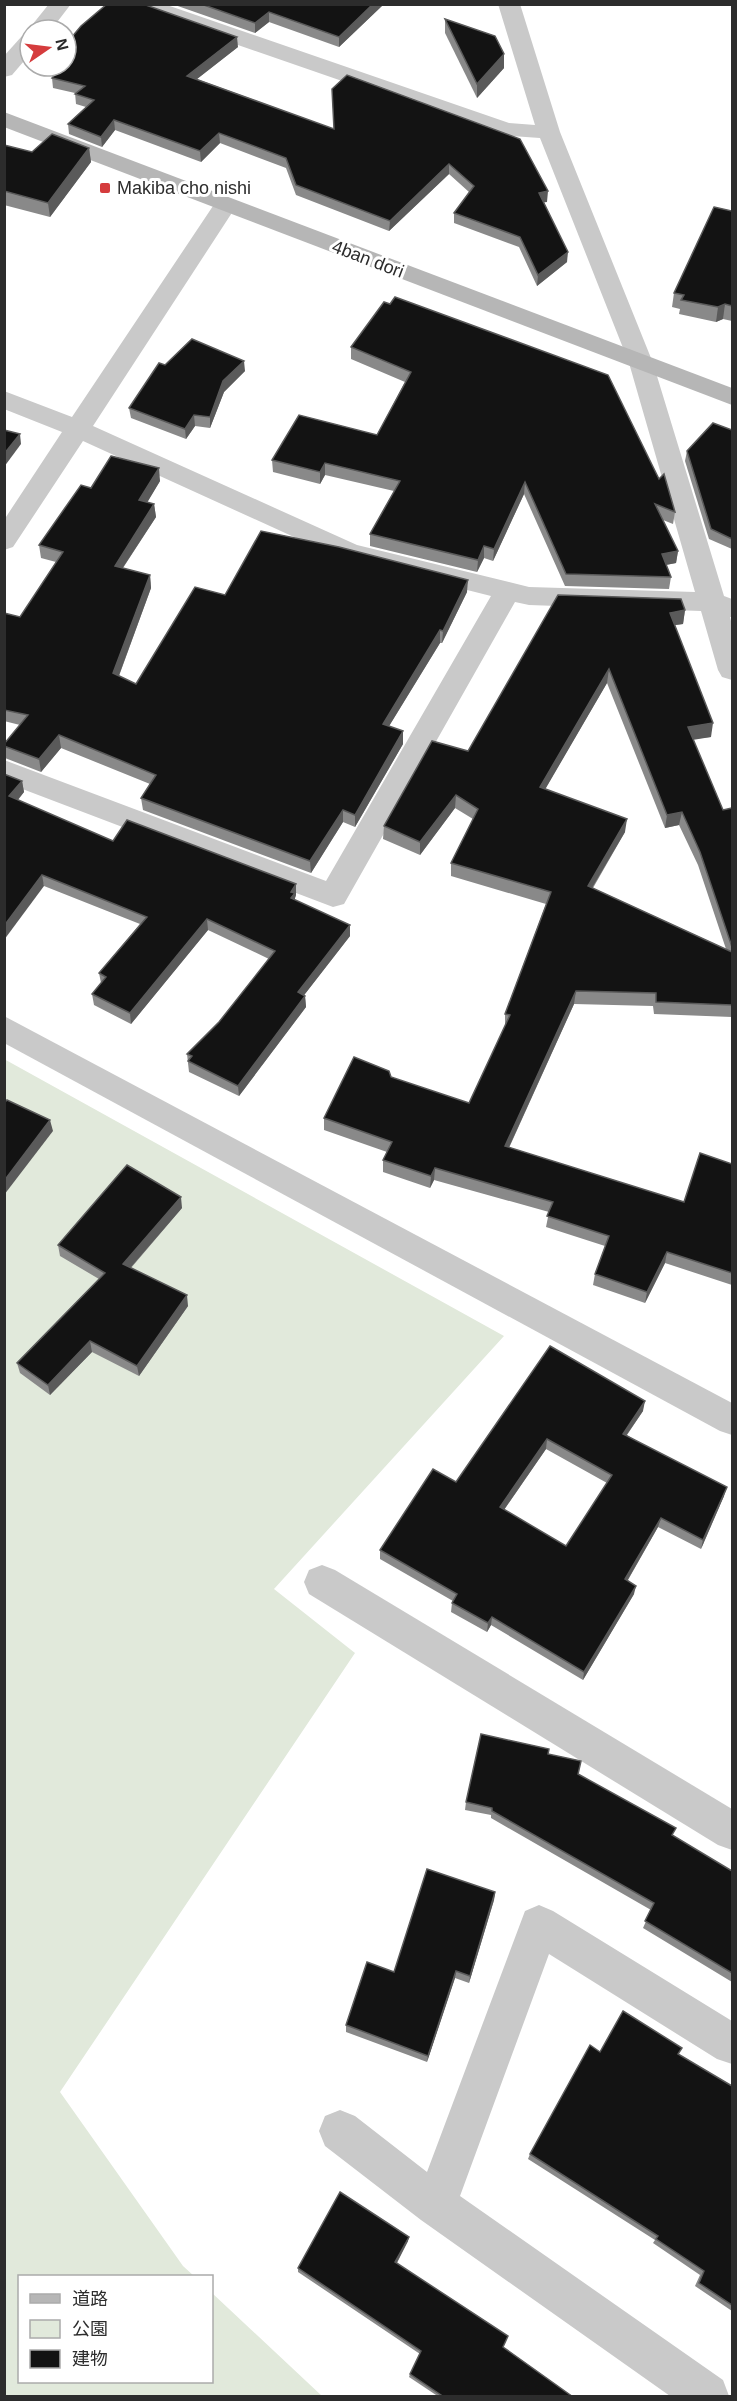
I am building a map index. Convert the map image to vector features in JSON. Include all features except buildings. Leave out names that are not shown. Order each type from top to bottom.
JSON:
[{"type":"street","points":[[49,18],[61,4]]},
{"type":"street","points":[[142,4],[506,130],[549,132]]},
{"type":"street","points":[[509,4],[549,132],[641,363],[722,605],[732,670]]},
{"type":"street","points":[[4,70],[18,54]]},
{"type":"street","name":"4ban dori","points":[[4,119],[732,398]]},
{"type":"street","points":[[4,541],[225,205]]},
{"type":"street","points":[[4,399],[78,429],[349,552],[528,596],[722,605]]},
{"type":"street","points":[[4,770],[333,896],[508,591]]},
{"type":"street","points":[[4,1028],[732,1420]]},
{"type":"street","points":[[322,1582],[732,1831]]},
{"type":"street","points":[[436,2205],[539,1925],[732,2044]]},
{"type":"street","points":[[340,2131],[436,2205],[707,2397]]},
{"type":"green space","points":[[4,1059],[504,1336],[274,1589],[355,1653],[60,2092],[183,2266],[193,2275],[18,2275],[18,2383],[213,2383],[213,2294],[322,2396],[5,2396]]},
{"type":"place","name":"Makiba cho nishi","points":[[105,188]]}]
